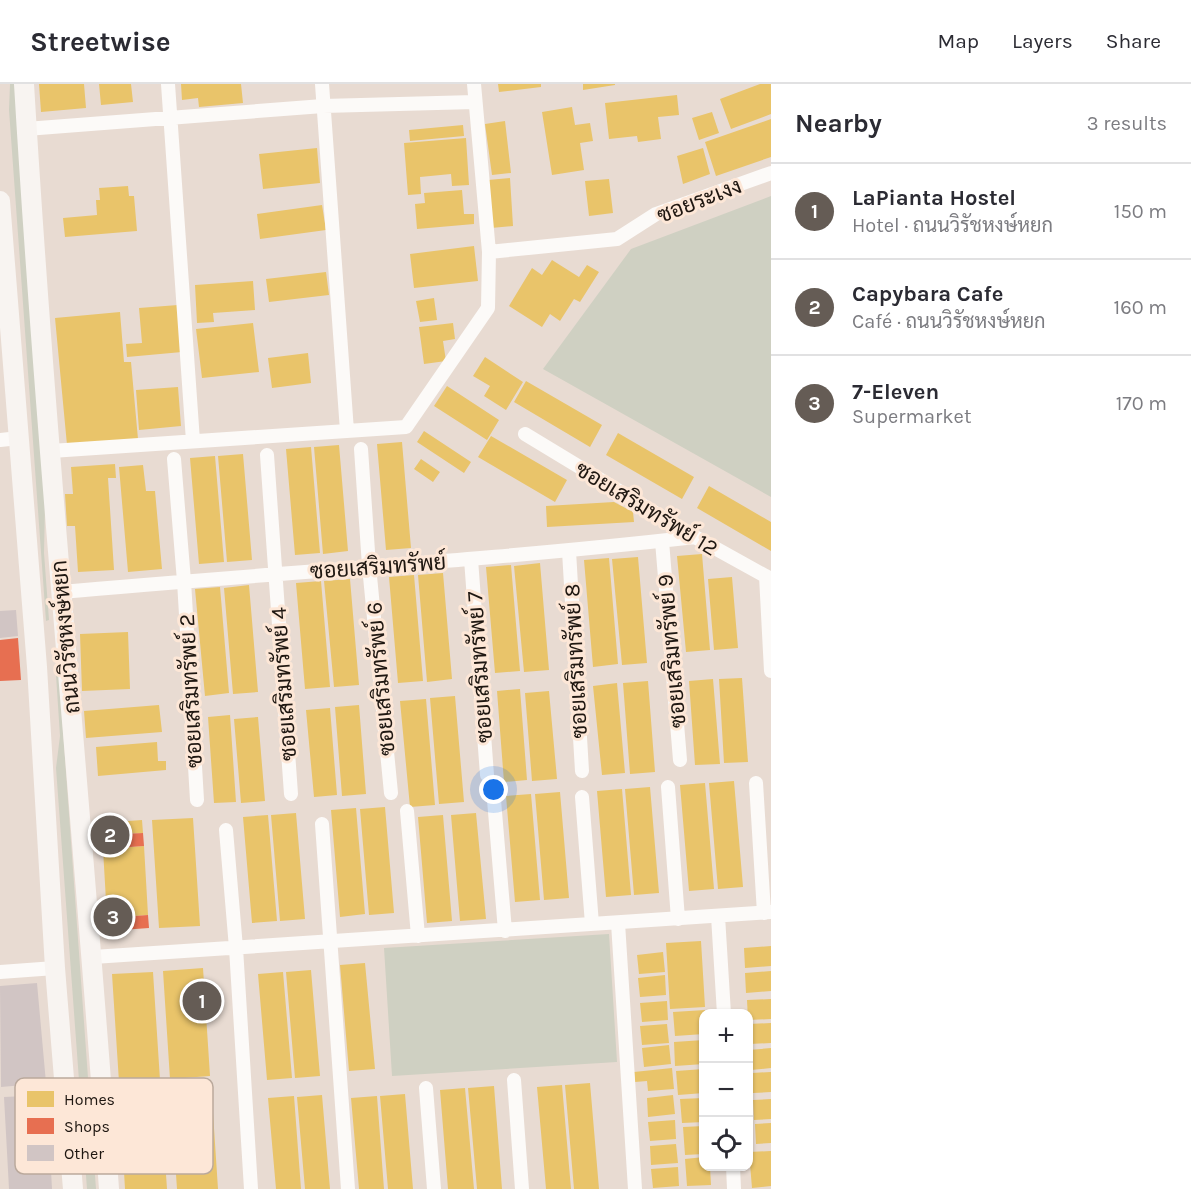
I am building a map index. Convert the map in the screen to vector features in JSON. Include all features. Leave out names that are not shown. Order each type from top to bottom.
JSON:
[{"type":"main road","name":"ถนนวิรัชหงษ์หยก","points":[[24,84],[61,592],[102,1078]]},
{"type":"main road","name":"ถนนวิรัชหงษ์หยก","points":[[0,201],[9,439],[37,667],[64,1078]]},
{"type":"main road","points":[[37,667],[68,664]]},
{"type":"main road","name":"ถนนวิรัชหงษ์หยก","points":[[72,1174],[73,1189]]},
{"type":"main road","name":"ถนนวิรัชหงษ์หยก","points":[[109,1174],[110,1189]]},
{"type":"street","points":[[168,84],[193,441]]},
{"type":"street","points":[[322,84],[347,431]]},
{"type":"street","points":[[51,451],[405,428],[488,308],[489,252],[474,84]]},
{"type":"street","points":[[26,129],[323,106],[475,102]]},
{"type":"street","name":"ซอยระเงง","points":[[489,252],[617,239],[656,214],[771,173]]},
{"type":"street","name":"ซอยเสริมทรัพย์ 12","points":[[525,434],[695,537],[768,578]]},
{"type":"street","name":"ซอยเสริมทรัพย์ 6","points":[[360,449],[391,793]]},
{"type":"street","name":"ซอยเสริมทรัพย์ 4","points":[[267,455],[291,794]]},
{"type":"street","name":"ซอยเสริมทรัพย์ 2","points":[[174,459],[197,800]]},
{"type":"street","name":"ซอยเสริมทรัพย์","points":[[61,592],[275,573],[569,552],[695,537]]},
{"type":"street","name":"ซอยเสริมทรัพย์ 9","points":[[662,541],[680,760]]},
{"type":"street","name":"ซอยเสริมทรัพย์ 8","points":[[569,552],[582,771]]},
{"type":"street","name":"ซอยเสริมทรัพย์ 7","points":[[471,559],[487,775]]},
{"type":"street","points":[[768,578],[771,671]]},
{"type":"street","points":[[93,957],[767,913],[756,783]]},
{"type":"street","points":[[668,787],[678,919]]},
{"type":"street","points":[[582,797],[592,924]]},
{"type":"street","points":[[494,800],[505,931]]},
{"type":"street","points":[[407,812],[418,936]]},
{"type":"street","points":[[322,824],[348,1189]]},
{"type":"street","points":[[226,830],[236,948],[250,1189]]},
{"type":"street","points":[[718,916],[723,1009]]},
{"type":"street","points":[[618,923],[635,1189]]},
{"type":"street","points":[[0,972],[55,969]]},
{"type":"street","points":[[514,1080],[522,1189]]},
{"type":"street","points":[[426,1088],[434,1189]]},
{"type":"street","points":[[733,1171],[734,1189]]},
{"type":"shaded area","points":[[10,84],[16,84],[45,505],[44,553],[49,620],[46,621],[9,110]]},
{"type":"shaded area","points":[[771,196],[771,497],[543,369],[631,249]]},
{"type":"shaded area","points":[[56,675],[59,675],[88,1078],[79,1078],[56,768],[60,736]]},
{"type":"shaded area","points":[[609,934],[617,1062],[392,1076],[384,948]]},
{"type":"shaded area","points":[[86,1174],[95,1174],[96,1189],[87,1189]]},
{"type":"building: Homes","points":[[39,84],[84,84],[86,108],[41,112]]},
{"type":"building: Homes","points":[[99,84],[131,84],[133,102],[101,105]]},
{"type":"building: Homes","points":[[181,84],[241,84],[243,103],[199,107],[198,98],[182,100]]},
{"type":"building: Homes","points":[[498,84],[541,84],[541,87],[499,92]]},
{"type":"building: Homes","points":[[583,84],[615,84],[615,85],[583,90]]},
{"type":"building: Homes","points":[[760,84],[771,84],[771,114],[731,129],[720,99]]},
{"type":"building: Homes","points":[[677,95],[679,115],[658,117],[661,139],[638,142],[637,136],[609,139],[605,103]]},
{"type":"building: Homes","points":[[572,107],[575,125],[590,123],[593,141],[580,143],[584,170],[552,175],[542,112]]},
{"type":"building: Homes","points":[[712,112],[719,133],[699,140],[692,118]]},
{"type":"building: Homes","points":[[771,119],[771,157],[716,176],[705,142]]},
{"type":"building: Homes","points":[[505,121],[511,173],[492,175],[485,124]]},
{"type":"building: Homes","points":[[463,125],[464,136],[410,141],[409,130]]},
{"type":"building: Homes","points":[[466,138],[469,185],[452,186],[451,174],[420,177],[421,194],[408,195],[404,143]]},
{"type":"building: Homes","points":[[317,148],[320,183],[263,189],[259,154]]},
{"type":"building: Homes","points":[[703,148],[710,174],[683,184],[677,156]]},
{"type":"building: Homes","points":[[510,178],[513,226],[491,228],[488,180]]},
{"type":"building: Homes","points":[[609,179],[613,213],[589,216],[585,181]]},
{"type":"building: Homes","points":[[128,186],[129,196],[134,196],[137,231],[65,237],[63,218],[97,215],[96,200],[100,200],[99,188]]},
{"type":"building: Homes","points":[[462,190],[464,214],[474,214],[474,224],[417,229],[415,204],[425,203],[424,193]]},
{"type":"building: Homes","points":[[322,205],[326,230],[260,239],[257,214]]},
{"type":"building: Homes","points":[[474,246],[478,281],[414,288],[410,254]]},
{"type":"building: Homes","points":[[552,260],[579,277],[587,265],[599,272],[580,302],[574,299],[560,321],[550,314],[542,327],[509,306],[532,268],[542,275]]},
{"type":"building: Homes","points":[[326,272],[329,295],[269,302],[266,279]]},
{"type":"building: Homes","points":[[253,281],[255,310],[213,313],[214,322],[197,323],[195,285]]},
{"type":"building: Homes","points":[[434,298],[437,320],[420,322],[416,301]]},
{"type":"building: Homes","points":[[178,305],[182,352],[127,357],[126,344],[142,343],[139,308]]},
{"type":"building: Homes","points":[[120,312],[124,362],[131,362],[138,439],[67,445],[55,318]]},
{"type":"building: Homes","points":[[253,323],[259,372],[202,378],[196,329]]},
{"type":"building: Homes","points":[[453,323],[455,339],[443,341],[446,361],[424,364],[419,327]]},
{"type":"building: Homes","points":[[308,353],[311,383],[272,388],[268,358]]},
{"type":"building: Homes","points":[[485,357],[523,382],[506,410],[484,396],[490,386],[473,376]]},
{"type":"building: Homes","points":[[526,381],[602,425],[590,447],[514,402]]},
{"type":"building: Homes","points":[[447,386],[499,420],[487,440],[434,406]]},
{"type":"building: Homes","points":[[178,387],[181,426],[139,430],[136,390]]},
{"type":"building: Homes","points":[[424,431],[471,462],[464,473],[417,442]]},
{"type":"building: Homes","points":[[618,433],[694,477],[682,499],[606,455]]},
{"type":"building: Homes","points":[[491,436],[567,480],[555,502],[478,457]]},
{"type":"building: Homes","points":[[402,442],[411,548],[386,550],[377,444]]},
{"type":"building: Homes","points":[[339,445],[348,551],[323,554],[314,447]]},
{"type":"building: Homes","points":[[311,447],[320,553],[295,555],[286,449]]},
{"type":"building: Homes","points":[[243,454],[252,560],[227,562],[218,456]]},
{"type":"building: Homes","points":[[215,456],[224,562],[199,564],[190,458]]},
{"type":"building: Homes","points":[[421,459],[440,472],[433,482],[414,469]]},
{"type":"building: Homes","points":[[115,464],[116,478],[108,478],[114,570],[78,572],[75,526],[67,526],[65,494],[73,494],[71,467]]},
{"type":"building: Homes","points":[[143,465],[146,491],[155,491],[162,569],[128,572],[119,467]]},
{"type":"building: Homes","points":[[709,486],[771,522],[771,551],[697,508]]},
{"type":"building: Homes","points":[[614,502],[633,512],[634,522],[547,527],[546,506]]},
{"type":"building: Homes","points":[[702,554],[710,650],[686,652],[677,556]]},
{"type":"building: Homes","points":[[638,557],[647,663],[622,665],[612,559]]},
{"type":"building: Homes","points":[[609,558],[618,664],[593,667],[584,560]]},
{"type":"building: Homes","points":[[540,563],[549,670],[524,672],[514,566]]},
{"type":"building: Homes","points":[[511,565],[520,671],[495,673],[486,567]]},
{"type":"building: Homes","points":[[443,573],[452,679],[427,682],[418,575]]},
{"type":"building: Homes","points":[[414,575],[423,681],[398,683],[389,577]]},
{"type":"building: Homes","points":[[732,577],[738,648],[714,650],[708,579]]},
{"type":"building: Homes","points":[[350,579],[359,685],[334,687],[324,581]]},
{"type":"building: Homes","points":[[321,581],[330,687],[305,689],[296,583]]},
{"type":"building: Homes","points":[[249,585],[258,692],[233,694],[224,588]]},
{"type":"building: Homes","points":[[220,587],[229,693],[205,696],[195,589]]},
{"type":"building: Homes","points":[[128,632],[130,689],[82,691],[80,634]]},
{"type":"building: Homes","points":[[742,678],[748,762],[724,763],[719,679]]},
{"type":"building: Homes","points":[[713,679],[720,764],[695,765],[689,681]]},
{"type":"building: Homes","points":[[648,681],[655,772],[630,774],[623,683]]},
{"type":"building: Homes","points":[[617,683],[625,773],[602,775],[593,686]]},
{"type":"building: Homes","points":[[520,689],[527,780],[504,782],[497,691]]},
{"type":"building: Homes","points":[[549,691],[557,779],[532,781],[525,693]]},
{"type":"building: Homes","points":[[455,696],[464,802],[439,804],[430,698]]},
{"type":"building: Homes","points":[[426,699],[435,805],[410,807],[400,701]]},
{"type":"building: Homes","points":[[159,705],[162,732],[86,738],[84,711]]},
{"type":"building: Homes","points":[[359,705],[366,794],[342,796],[335,707]]},
{"type":"building: Homes","points":[[330,708],[337,795],[314,797],[306,710]]},
{"type":"building: Homes","points":[[230,715],[236,802],[214,803],[208,717]]},
{"type":"building: Homes","points":[[258,717],[265,801],[241,803],[234,719]]},
{"type":"building: Homes","points":[[157,742],[158,761],[166,761],[166,770],[98,776],[96,747]]},
{"type":"building: Homes","points":[[734,781],[743,887],[718,889],[709,783]]},
{"type":"building: Homes","points":[[705,783],[714,889],[689,891],[680,785]]},
{"type":"building: Homes","points":[[650,787],[659,893],[634,895],[625,789]]},
{"type":"building: Homes","points":[[622,789],[631,895],[606,897],[597,791]]},
{"type":"building: Homes","points":[[560,792],[569,898],[544,900],[535,794]]},
{"type":"building: Homes","points":[[531,794],[540,900],[515,902],[506,796]]},
{"type":"building: Homes","points":[[385,807],[394,913],[369,915],[360,809]]},
{"type":"building: Homes","points":[[356,808],[365,914],[340,917],[331,810]]},
{"type":"building: Homes","points":[[296,813],[305,919],[280,921],[271,815]]},
{"type":"building: Homes","points":[[476,813],[486,919],[460,921],[451,815]]},
{"type":"building: Homes","points":[[268,815],[277,921],[252,923],[243,817]]},
{"type":"building: Homes","points":[[443,815],[452,921],[427,923],[418,817]]},
{"type":"building: Homes","points":[[193,818],[200,926],[159,928],[152,820]]},
{"type":"building: Homes","points":[[142,820],[143,833],[102,835],[101,823]]},
{"type":"building: Homes","points":[[144,846],[148,915],[107,918],[103,849]]},
{"type":"building: Homes","points":[[701,941],[705,1007],[670,1009],[666,943]]},
{"type":"building: Homes","points":[[771,946],[771,966],[745,968],[744,948]]},
{"type":"building: Homes","points":[[663,952],[665,972],[639,974],[637,955]]},
{"type":"building: Homes","points":[[365,963],[375,1069],[349,1071],[340,965]]},
{"type":"building: Homes","points":[[203,968],[210,1076],[170,1078],[163,971]]},
{"type":"building: Homes","points":[[311,970],[320,1076],[295,1078],[286,972]]},
{"type":"building: Homes","points":[[771,971],[771,991],[746,993],[745,973]]},
{"type":"building: Homes","points":[[153,972],[160,1078],[119,1078],[112,974]]},
{"type":"building: Homes","points":[[283,972],[292,1078],[267,1080],[258,974]]},
{"type":"building: Homes","points":[[665,975],[666,995],[640,997],[638,978]]},
{"type":"building: Homes","points":[[771,999],[771,1019],[753,1020],[753,1009],[747,1009],[747,1000]]},
{"type":"building: Homes","points":[[667,1001],[668,1020],[642,1022],[640,1003]]},
{"type":"building: Homes","points":[[699,1010],[699,1034],[675,1036],[673,1012]]},
{"type":"building: Homes","points":[[771,1023],[771,1043],[753,1044],[753,1024]]},
{"type":"building: Homes","points":[[667,1024],[669,1043],[642,1045],[640,1026]]},
{"type":"building: Homes","points":[[699,1040],[699,1064],[675,1066],[674,1042]]},
{"type":"building: Homes","points":[[669,1045],[671,1064],[644,1067],[642,1048]]},
{"type":"building: Homes","points":[[771,1048],[771,1068],[753,1070],[753,1050]]},
{"type":"building: Homes","points":[[672,1068],[674,1089],[648,1091],[647,1081],[635,1082],[634,1072]]},
{"type":"building: Homes","points":[[699,1069],[699,1093],[678,1095],[676,1071]]},
{"type":"building: Homes","points":[[771,1072],[771,1092],[753,1093],[753,1073]]},
{"type":"building: Homes","points":[[590,1083],[599,1189],[574,1189],[565,1085]]},
{"type":"building: Homes","points":[[562,1085],[571,1189],[546,1189],[537,1087]]},
{"type":"building: Homes","points":[[494,1086],[502,1189],[477,1189],[468,1088]]},
{"type":"building: Homes","points":[[465,1088],[474,1189],[448,1189],[440,1090]]},
{"type":"building: Homes","points":[[405,1094],[413,1189],[388,1189],[380,1096]]},
{"type":"building: Homes","points":[[322,1095],[330,1189],[305,1189],[297,1097]]},
{"type":"building: Homes","points":[[673,1095],[675,1114],[648,1117],[647,1098]]},
{"type":"building: Homes","points":[[294,1096],[301,1189],[276,1189],[268,1098]]},
{"type":"building: Homes","points":[[377,1096],[384,1189],[359,1189],[351,1098]]},
{"type":"building: Homes","points":[[699,1098],[699,1122],[682,1123],[680,1099]]},
{"type":"building: Homes","points":[[771,1099],[771,1119],[754,1120],[753,1100]]},
{"type":"building: Homes","points":[[213,1113],[218,1189],[177,1189],[176,1174],[213,1174]]},
{"type":"building: Homes","points":[[675,1120],[676,1139],[650,1141],[648,1122]]},
{"type":"building: Homes","points":[[771,1123],[771,1143],[756,1144],[755,1124]]},
{"type":"building: Homes","points":[[699,1126],[699,1154],[685,1155],[683,1127]]},
{"type":"building: Homes","points":[[676,1144],[678,1163],[651,1165],[650,1146]]},
{"type":"building: Homes","points":[[771,1151],[771,1186],[752,1188],[751,1171],[753,1171],[753,1152]]},
{"type":"building: Homes","points":[[699,1158],[699,1171],[710,1171],[711,1185],[687,1186],[685,1159]]},
{"type":"building: Homes","points":[[678,1167],[679,1186],[653,1188],[651,1169]]},
{"type":"building: Homes","points":[[124,1174],[166,1174],[167,1189],[125,1189]]},
{"type":"building: Shops","points":[[18,638],[21,680],[0,681],[0,640]]},
{"type":"building: Shops","points":[[143,833],[144,846],[103,849],[102,835]]},
{"type":"building: Shops","points":[[148,915],[149,928],[108,931],[107,918]]},
{"type":"building: Other","points":[[16,610],[18,636],[0,638],[0,611]]},
{"type":"building: Other","points":[[37,983],[46,1078],[15,1078],[15,1086],[1,1087],[0,986]]},
{"type":"building: Other","points":[[15,1096],[15,1174],[51,1174],[52,1189],[9,1189],[4,1097]]},
{"type":"place","name":"Capybara Cafe","points":[[110,835]]},
{"type":"place","name":"7-Eleven","points":[[113,917]]},
{"type":"place","name":"LaPianta Hostel","points":[[202,1001]]}]
